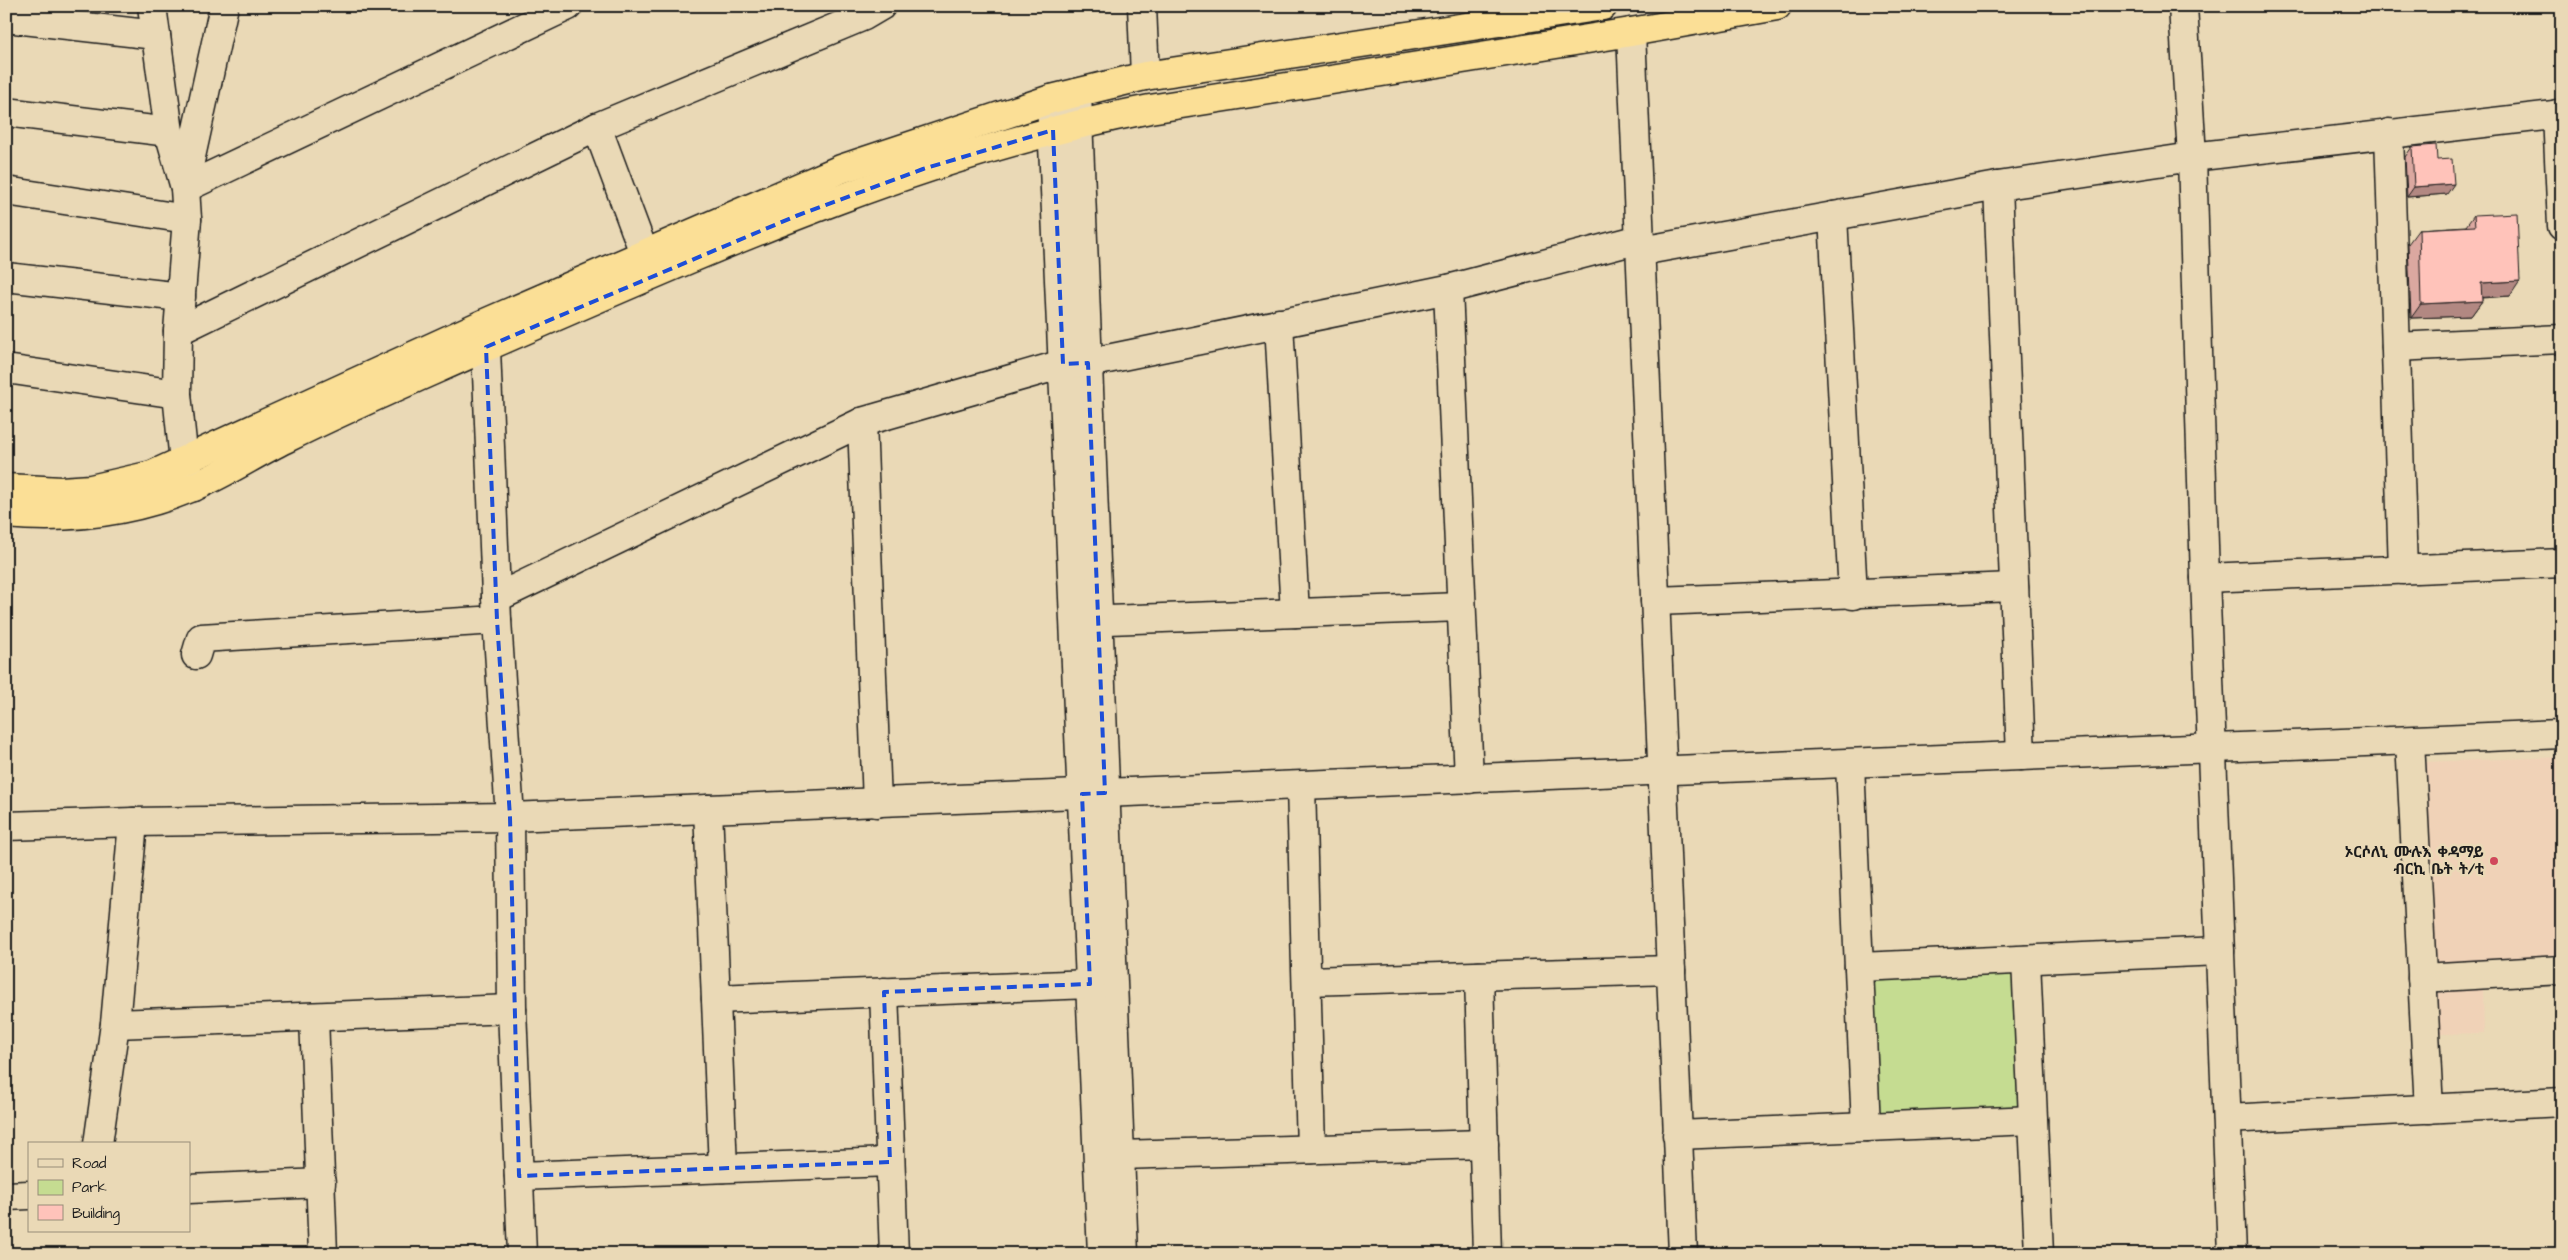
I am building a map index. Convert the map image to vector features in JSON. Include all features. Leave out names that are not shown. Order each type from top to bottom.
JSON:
[{"type":"highway","points":[[6,514],[67,516],[94,514],[161,499],[194,487],[644,253],[840,169],[1064,96],[1145,76],[1603,6]]},
{"type":"highway","points":[[6,488],[61,491],[90,489],[152,475],[486,335],[796,216],[923,169],[1065,127],[1160,107],[1631,32],[1777,6]]},
{"type":"street","points":[[152,6],[169,132],[184,188],[187,218],[178,331],[176,394],[184,462],[194,487]]},
{"type":"street","points":[[184,188],[224,6]]},
{"type":"street","points":[[184,188],[568,6]]},
{"type":"street","points":[[178,331],[598,127],[864,16],[881,6]]},
{"type":"street","points":[[1142,6],[1145,76]]},
{"type":"street","points":[[2183,6],[2192,157],[2211,749],[2232,1254]]},
{"type":"street","points":[[6,18],[156,35]]},
{"type":"street","points":[[1631,32],[1682,1254]]},
{"type":"street","points":[[1064,96],[1093,794],[1120,1155],[1124,1254]]},
{"type":"street","points":[[6,112],[169,132]]},
{"type":"street","points":[[196,655],[201,638],[496,609],[862,422],[1075,363],[1448,289],[1640,245],[1833,216],[1998,186],[2192,157],[2560,114],[2562,226]]},
{"type":"street","points":[[598,127],[644,253]]},
{"type":"street","points":[[2389,133],[2404,570]]},
{"type":"street","points":[[1998,186],[2021,756]]},
{"type":"street","points":[[6,191],[187,218]]},
{"type":"street","points":[[1833,216],[1853,595]]},
{"type":"street","points":[[6,277],[181,296]]},
{"type":"street","points":[[1448,289],[1469,779]]},
{"type":"street","points":[[1279,323],[1295,613]]},
{"type":"street","points":[[486,335],[496,609],[510,817],[512,1009],[522,1254]]},
{"type":"street","points":[[2396,347],[2562,338]]},
{"type":"street","points":[[6,370],[176,394]]},
{"type":"street","points":[[862,422],[877,802]]},
{"type":"street","points":[[2205,578],[2562,563]]},
{"type":"street","points":[[1655,601],[1853,595],[2014,587]]},
{"type":"street","points":[[1086,621],[1461,607]]},
{"type":"street","points":[[6,826],[133,822],[510,817],[2410,742],[2562,734]]},
{"type":"street","points":[[2410,742],[2429,1109]]},
{"type":"street","points":[[1850,764],[1866,1127]]},
{"type":"street","points":[[1301,786],[1311,1149]]},
{"type":"street","points":[[1093,794],[1090,984],[1102,1254]]},
{"type":"street","points":[[708,809],[723,1168]]},
{"type":"street","points":[[98,1142],[116,1024],[133,822]]},
{"type":"street","points":[[1859,967],[2220,951]]},
{"type":"street","points":[[2026,960],[2039,1254]]},
{"type":"street","points":[[1306,981],[1671,970]]},
{"type":"street","points":[[2422,978],[2562,970]]},
{"type":"street","points":[[1479,976],[1487,1254]]},
{"type":"street","points":[[716,999],[1090,984]]},
{"type":"street","points":[[884,992],[894,1254]]},
{"type":"street","points":[[116,1024],[512,1009]]},
{"type":"street","points":[[314,1017],[323,1254]]},
{"type":"street","points":[[2227,1119],[2562,1102]]},
{"type":"street","points":[[1678,1135],[2033,1120]]},
{"type":"street","points":[[1120,1155],[1484,1144]]},
{"type":"street","points":[[518,1176],[890,1162]]},
{"type":"street","points":[[190,1189],[321,1184]]},
{"type":"street","points":[[6,1196],[28,1195]]},
{"type":"highlighted area","points":[[1053,130],[1063,364],[1088,363],[1105,793],[1082,794],[1090,984],[884,992],[890,1162],[519,1176],[510,817],[497,620],[486,347],[796,216],[923,169]]},
{"type":"shaded area","name":"ኦርሶለኒ ሙሉእ ቀዳማይ ብርኪ ቤት ት/ቲ","points":[[2562,757],[2562,959],[2430,963],[2423,762]]},
{"type":"shaded area","points":[[2483,988],[2484,1033],[2439,1034],[2437,990]]},
{"type":"green space","points":[[2019,968],[2026,1113],[1874,1120],[1868,974]]},
{"type":"building","points":[[2436,145],[2437,160],[2452,159],[2454,184],[2414,187],[2412,147]]},
{"type":"building","points":[[2517,213],[2520,281],[2481,283],[2482,301],[2421,304],[2419,229],[2475,226],[2474,215]]},
{"type":"place","name":"ኦርሶለኒ ሙሉእ ቀዳማይ ብርኪ ቤት ት/ቲ","points":[[2494,861]]}]
